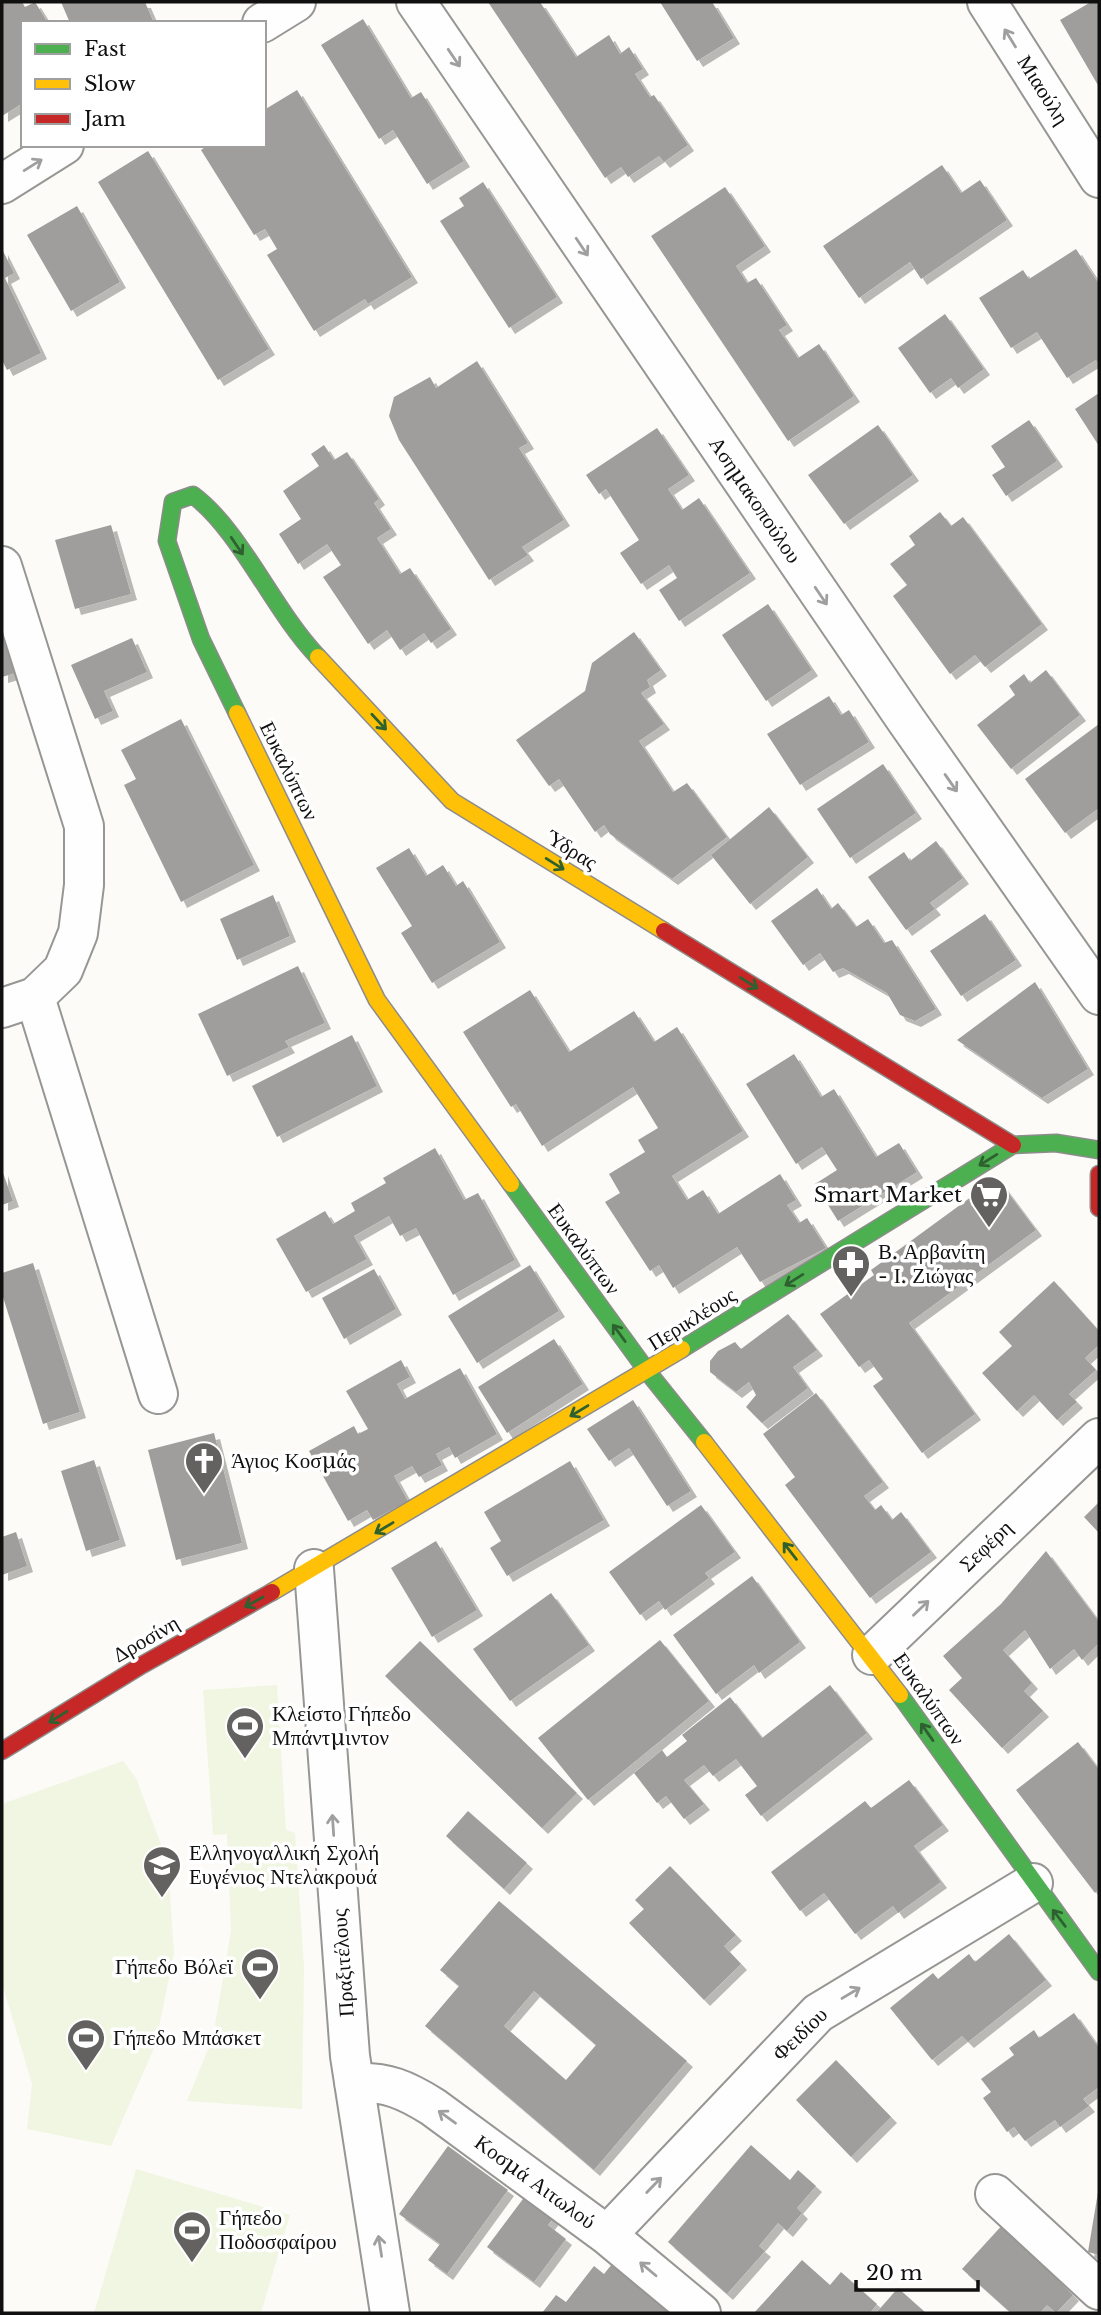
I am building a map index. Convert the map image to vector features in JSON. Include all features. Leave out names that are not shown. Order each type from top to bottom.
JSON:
[{"type":"street","points":[[265,21],[296,2]]},
{"type":"street","name":"Ασημακοπούλου","points":[[416,2],[914,732],[1099,995]]},
{"type":"street","name":"Μιαούλη","points":[[987,2],[1099,178]]},
{"type":"street","points":[[2,184],[61,147]]},
{"type":"street","name":"Ύδρας","points":[[193,495],[213,510],[293,631],[452,801],[1013,1145]]},
{"type":"street","name":"Ευκαλύπτων","points":[[193,495],[173,502],[167,541],[201,639],[377,1000],[647,1371],[872,1655],[1099,1972]]},
{"type":"street","points":[[2,566],[85,826],[84,885],[78,933],[63,970],[18,1003],[158,1394]]},
{"type":"street","name":"Περικλέους","points":[[314,1569],[647,1371],[1013,1145],[1040,1140],[1066,1142],[1099,1150]]},
{"type":"street","points":[[1099,1174],[1099,1208]]},
{"type":"street","name":"Σεφέρη","points":[[872,1655],[1099,1438]]},
{"type":"street","name":"Δροσίνη","points":[[2,1751],[142,1665],[314,1569]]},
{"type":"street","name":"Πραξιτέλους","points":[[314,1569],[354,2083],[390,2313]]},
{"type":"street","name":"Φειδίου","points":[[607,2235],[818,2013],[1033,1883]]},
{"type":"street","name":"Κοσμά Αιτωλού","points":[[354,2083],[379,2082],[405,2090],[607,2235],[701,2313]]},
{"type":"street","points":[[995,2194],[1099,2291]]},
{"type":"green space","points":[[277,1685],[286,1830],[295,1833],[304,1966],[302,2109],[187,2101],[213,2037],[231,1931],[227,1834],[213,1835],[203,1690]]},
{"type":"green space","points":[[123,1761],[136,1778],[168,1863],[174,1954],[155,2046],[111,2146],[27,2129],[32,2084],[2,1983],[2,1804]]},
{"type":"green space","name":"Γήπεδο Ποδοσφαίρου","points":[[136,2169],[290,2215],[261,2313],[94,2313]]},
{"type":"building","points":[[2,2],[22,2],[25,7],[35,2],[47,21],[21,21],[21,104],[2,116]]},
{"type":"building","points":[[61,2],[145,2],[153,21],[69,21]]},
{"type":"building","points":[[488,2],[540,2],[576,57],[609,35],[620,54],[629,47],[643,69],[635,74],[650,97],[654,95],[688,145],[664,162],[659,156],[628,177],[621,167],[605,178]]},
{"type":"building","points":[[660,2],[712,2],[734,38],[697,61]]},
{"type":"building","points":[[1091,2],[1099,2],[1099,87],[1060,20]]},
{"type":"building","points":[[363,19],[411,98],[421,92],[464,161],[427,184],[393,130],[379,139],[321,45]]},
{"type":"building","points":[[297,90],[412,277],[368,304],[365,299],[314,331],[267,255],[277,249],[265,229],[254,235],[201,150],[205,147],[266,147],[266,109]]},
{"type":"building","points":[[148,151],[269,349],[218,380],[98,182]]},
{"type":"building","points":[[942,165],[961,193],[980,180],[1007,220],[921,279],[910,262],[859,298],[823,246]]},
{"type":"building","points":[[483,182],[557,297],[509,328],[440,221],[464,206],[459,198]]},
{"type":"building","points":[[725,187],[765,246],[736,266],[747,283],[756,278],[787,325],[779,330],[798,358],[819,344],[854,396],[788,441],[651,236]]},
{"type":"building","points":[[77,206],[120,282],[71,311],[27,235]]},
{"type":"building","points":[[2,249],[14,273],[5,278],[41,353],[7,370],[2,360]]},
{"type":"building","points":[[1076,249],[1099,284],[1099,366],[1096,360],[1067,378],[1037,332],[1011,348],[979,298],[1023,270],[1029,279]]},
{"type":"building","points":[[945,314],[984,369],[958,388],[951,378],[930,393],[898,348]]},
{"type":"building","points":[[477,361],[528,443],[519,448],[564,520],[522,547],[528,555],[489,580],[399,440],[389,416],[394,397],[430,377],[436,388]]},
{"type":"building","points":[[1099,393],[1099,446],[1075,409]]},
{"type":"building","points":[[1029,420],[1057,461],[1006,496],[992,475],[1005,467],[991,446]]},
{"type":"building","points":[[878,425],[913,475],[844,524],[808,475]]},
{"type":"building","points":[[657,428],[689,475],[668,489],[682,510],[699,498],[750,573],[679,621],[659,590],[677,578],[669,565],[641,584],[620,553],[639,540],[606,489],[599,494],[586,475]]},
{"type":"building","points":[[324,445],[334,460],[347,452],[379,499],[374,503],[391,529],[377,538],[400,574],[410,568],[451,629],[431,643],[424,633],[400,650],[387,630],[368,644],[323,577],[341,565],[327,544],[298,564],[279,534],[301,519],[283,491],[319,466],[311,454]]},
{"type":"building","points":[[940,512],[951,526],[963,517],[1042,624],[985,667],[975,655],[950,674],[893,596],[907,585],[890,564],[915,545],[909,536]]},
{"type":"building","points":[[111,525],[131,594],[75,609],[55,540]]},
{"type":"building","points":[[768,604],[812,670],[766,701],[722,635]]},
{"type":"building","points":[[2,619],[19,672],[2,677]]},
{"type":"building","points":[[634,632],[661,670],[647,680],[650,687],[641,693],[664,724],[639,741],[673,792],[687,783],[727,837],[672,879],[610,834],[604,825],[595,832],[559,779],[549,786],[516,740],[585,691],[592,663]]},
{"type":"building","points":[[132,638],[147,672],[104,691],[113,711],[95,719],[71,665]]},
{"type":"building","points":[[1046,670],[1080,715],[1011,769],[977,725],[1015,695],[1009,686],[1024,674],[1030,683]]},
{"type":"building","points":[[829,696],[841,715],[849,710],[869,742],[800,785],[767,734]]},
{"type":"building","points":[[181,719],[254,865],[181,902],[124,785],[136,779],[121,750]]},
{"type":"building","points":[[1099,724],[1099,808],[1065,833],[1025,779]]},
{"type":"building","points":[[883,764],[916,813],[850,858],[817,809]]},
{"type":"building","points":[[769,807],[808,857],[750,904],[711,855]]},
{"type":"building","points":[[936,841],[963,878],[930,903],[935,909],[906,930],[868,877],[904,852],[910,861]]},
{"type":"building","points":[[409,848],[426,876],[443,865],[456,886],[463,881],[500,942],[432,983],[401,933],[412,926],[376,868]]},
{"type":"building","points":[[817,888],[831,909],[838,903],[856,927],[868,919],[884,943],[892,940],[936,1009],[915,1021],[900,1015],[887,993],[843,968],[833,972],[820,953],[803,965],[771,921]]},
{"type":"building","points":[[273,895],[290,936],[237,960],[220,919]]},
{"type":"building","points":[[985,914],[1016,960],[961,996],[930,951]]},
{"type":"building","points":[[298,966],[325,1023],[285,1041],[289,1047],[227,1076],[198,1014]]},
{"type":"building","points":[[1035,982],[1088,1069],[1042,1098],[957,1040]]},
{"type":"building","points":[[530,990],[569,1052],[634,1011],[654,1042],[677,1027],[743,1131],[672,1176],[687,1200],[703,1190],[718,1214],[780,1174],[796,1200],[787,1205],[799,1223],[807,1218],[826,1248],[760,1282],[737,1247],[673,1288],[659,1265],[650,1271],[605,1202],[620,1193],[609,1174],[645,1152],[638,1140],[658,1128],[633,1087],[542,1146],[516,1104],[511,1107],[463,1032]]},
{"type":"building","points":[[352,1035],[377,1086],[277,1137],[252,1086]]},
{"type":"building","points":[[794,1054],[821,1097],[834,1089],[876,1157],[899,1143],[917,1172],[838,1221],[815,1184],[837,1170],[822,1147],[796,1164],[746,1084]]},
{"type":"building","points":[[435,1148],[464,1200],[478,1193],[515,1260],[453,1295],[416,1228],[400,1236],[389,1216],[354,1236],[367,1259],[306,1292],[276,1239],[325,1211],[333,1224],[355,1211],[351,1203],[386,1183],[383,1178]]},
{"type":"building","points":[[2,1170],[13,1201],[2,1205]]},
{"type":"building","points":[[997,1178],[1036,1230],[909,1323],[975,1414],[922,1453],[873,1386],[883,1379],[869,1360],[859,1367],[820,1314],[874,1275],[871,1270]]},
{"type":"building","points":[[33,1263],[80,1412],[43,1424],[2,1294],[2,1273]]},
{"type":"building","points":[[530,1265],[559,1311],[477,1363],[448,1316]]},
{"type":"building","points":[[374,1269],[396,1309],[344,1339],[322,1298]]},
{"type":"building","points":[[1054,1281],[1099,1331],[1099,1345],[1085,1358],[1096,1370],[1069,1394],[1077,1402],[1057,1420],[1034,1395],[1017,1411],[982,1373],[1012,1346],[999,1332]]},
{"type":"building","points":[[788,1314],[817,1350],[793,1367],[808,1388],[762,1423],[746,1407],[756,1395],[749,1382],[736,1392],[710,1372],[710,1361],[718,1351],[735,1342],[741,1349]]},
{"type":"building","points":[[554,1339],[583,1384],[507,1433],[478,1387]]},
{"type":"building","points":[[401,1360],[410,1377],[397,1384],[405,1399],[460,1368],[497,1434],[455,1458],[449,1447],[436,1454],[442,1465],[419,1477],[412,1466],[394,1476],[408,1501],[373,1520],[367,1510],[348,1521],[309,1451],[354,1426],[358,1434],[368,1429],[346,1391]]},
{"type":"building","points":[[816,1393],[883,1482],[864,1496],[875,1510],[881,1505],[892,1520],[901,1512],[931,1552],[870,1598],[785,1485],[795,1477],[763,1434]]},
{"type":"building","points":[[633,1400],[691,1491],[667,1506],[629,1448],[609,1461],[587,1429]]},
{"type":"building","points":[[214,1433],[242,1543],[176,1560],[148,1450]]},
{"type":"building","points":[[94,1460],[120,1540],[86,1551],[61,1471]]},
{"type":"building","points":[[570,1461],[604,1520],[507,1576],[490,1548],[501,1541],[484,1512]]},
{"type":"building","points":[[1099,1502],[1099,1533],[1084,1517]]},
{"type":"building","points":[[701,1505],[735,1552],[705,1573],[709,1578],[665,1610],[659,1601],[640,1615],[609,1572]]},
{"type":"building","points":[[16,1532],[27,1566],[2,1575],[2,1537]]},
{"type":"building","points":[[436,1541],[477,1610],[432,1637],[391,1568]]},
{"type":"building","points":[[1046,1551],[1099,1622],[1099,1643],[1082,1660],[1074,1649],[1050,1669],[1025,1630],[1003,1650],[1032,1683],[1024,1691],[1043,1711],[1002,1748],[949,1690],[962,1678],[943,1656],[1001,1604]]},
{"type":"building","points":[[752,1576],[800,1642],[759,1673],[754,1665],[716,1694],[673,1635]]},
{"type":"building","points":[[551,1593],[589,1645],[510,1701],[473,1649]]},
{"type":"building","points":[[660,1640],[709,1701],[588,1800],[538,1738]]},
{"type":"building","points":[[420,1641],[577,1793],[542,1828],[385,1676]]},
{"type":"building","points":[[830,1685],[867,1733],[761,1816],[745,1795],[757,1786],[736,1759],[713,1776],[704,1765],[684,1780],[704,1804],[684,1819],[666,1796],[657,1803],[634,1773],[662,1750],[667,1757],[687,1741],[682,1735],[730,1697],[762,1738]]},
{"type":"building","points":[[1078,1742],[1099,1770],[1099,1889],[1095,1893],[1016,1790]]},
{"type":"building","points":[[909,1780],[943,1825],[914,1846],[941,1882],[898,1913],[893,1906],[855,1934],[824,1893],[800,1911],[771,1872],[865,1801],[871,1808]]},
{"type":"building","points":[[468,1811],[527,1863],[504,1889],[446,1836]]},
{"type":"building","points":[[670,1866],[736,1935],[724,1946],[741,1964],[704,2000],[629,1923],[644,1909],[635,1900]]},
{"type":"building","points":[[499,1901],[687,2061],[594,2170],[425,2026],[459,1986],[440,1970]],"holes":[[[534,1991],[596,2045],[566,2080],[504,2026]]]},
{"type":"building","points":[[1009,1934],[1046,1980],[968,2042],[962,2036],[932,2060],[890,2008],[933,1973],[938,1979],[969,1954],[975,1962]]},
{"type":"building","points":[[1074,2013],[1099,2048],[1099,2087],[1083,2099],[1089,2106],[1060,2127],[1055,2120],[1025,2141],[1014,2127],[1007,2132],[983,2098],[991,2092],[981,2079],[1014,2055],[1009,2048],[1034,2030],[1039,2038]]},
{"type":"building","points":[[836,2060],[891,2117],[851,2157],[796,2100]]},
{"type":"building","points":[[751,2145],[790,2180],[798,2170],[816,2186],[797,2208],[802,2213],[787,2231],[778,2223],[759,2246],[765,2251],[727,2294],[668,2242]]},
{"type":"building","points":[[448,2146],[508,2190],[447,2274],[428,2260],[440,2244],[399,2214]]},
{"type":"building","points":[[1099,2193],[1099,2255],[1088,2252]]},
{"type":"building","points":[[526,2195],[555,2216],[548,2225],[566,2239],[534,2282],[487,2247]]},
{"type":"building","points":[[1006,2221],[1063,2274],[1058,2280],[1073,2295],[1056,2313],[1047,2305],[1040,2313],[1011,2313],[962,2269]]},
{"type":"building","points":[[802,2260],[830,2285],[841,2272],[877,2304],[870,2313],[754,2313]]},
{"type":"building","points":[[612,2264],[675,2313],[542,2313],[556,2295],[566,2302],[594,2266],[604,2274]]},
{"type":"building","points":[[898,2288],[926,2313],[876,2313]]},
{"type":"traffic: fast","points":[[237,713],[201,639],[167,541],[173,502],[193,495],[210,510],[242,550],[286,617],[318,657]]},
{"type":"traffic: fast","points":[[682,1349],[1013,1145],[1056,1143],[1099,1150]]},
{"type":"traffic: fast","points":[[511,1184],[647,1371],[704,1442]]},
{"type":"traffic: fast","points":[[900,1695],[1099,1972]]},
{"type":"traffic: slow","points":[[318,657],[452,801],[664,931]]},
{"type":"traffic: slow","points":[[237,713],[377,1000],[511,1184]]},
{"type":"traffic: slow","points":[[272,1592],[682,1349]]},
{"type":"traffic: slow","points":[[704,1442],[900,1695]]},
{"type":"traffic: jam","points":[[664,931],[1013,1145]]},
{"type":"traffic: jam","points":[[1099,1174],[1099,1208]]},
{"type":"traffic: jam","points":[[2,1751],[142,1665],[272,1592]]},
{"type":"place","name":"Smart Market","points":[[989,1229]]},
{"type":"place","name":"Β. Αρβανίτη - Ι. Ζιώγας","points":[[851,1298]]},
{"type":"place","name":"Άγιος Κοσμάς","points":[[204,1495]]},
{"type":"place","name":"Κλείστο Γήπεδο Μπάντμιντον","points":[[245,1760]]},
{"type":"place","name":"Ελληνογαλλική Σχολή Ευγένιος Ντελακρουά","points":[[162,1899]]},
{"type":"place","name":"Γήπεδο Βόλεϊ","points":[[260,2001]]},
{"type":"place","name":"Γήπεδο Μπάσκετ","points":[[86,2072]]},
{"type":"place","name":"Γήπεδο Ποδοσφαίρου","points":[[192,2264]]}]
